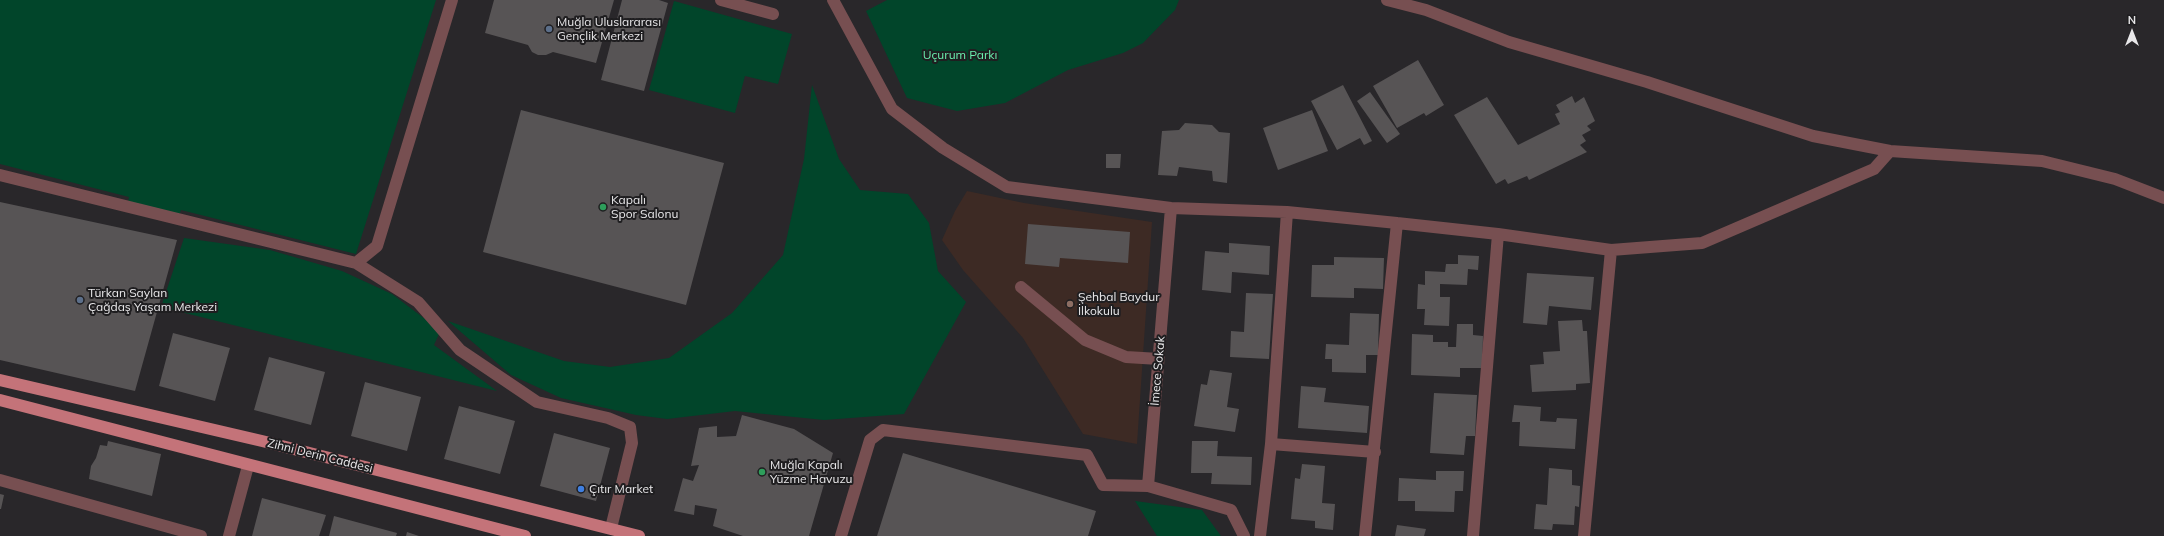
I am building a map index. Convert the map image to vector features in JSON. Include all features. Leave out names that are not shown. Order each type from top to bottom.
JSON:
[{"type":"main road","name":"Zihni Derin Caddesi","points":[[0,380],[262,441],[640,536]]},
{"type":"main road","points":[[0,400],[248,466],[525,536]]},
{"type":"street","points":[[356,263],[377,246],[452,0]]},
{"type":"street","points":[[721,0],[772,14]]},
{"type":"street","points":[[833,0],[892,109],[943,148],[1007,187],[1171,208],[1287,212],[1397,223],[1498,234],[1611,250],[1702,243],[1874,169],[1890,151]]},
{"type":"street","points":[[1387,0],[1426,10],[1509,42],[1647,82],[1813,136],[1890,151],[2042,160],[2115,179],[2164,198]]},
{"type":"street","points":[[0,175],[356,263],[418,302],[460,350],[537,402],[608,418],[630,428],[632,443],[611,528]]},
{"type":"street","name":"İmece Sokak","points":[[1148,486],[1171,208]]},
{"type":"street","points":[[1260,536],[1271,444],[1287,212]]},
{"type":"street","points":[[1365,536],[1375,452],[1397,223]]},
{"type":"street","points":[[1473,536],[1498,234]]},
{"type":"street","points":[[1584,536],[1611,250]]},
{"type":"street","points":[[1020,287],[1085,340],[1126,356],[1159,360]]},
{"type":"street","points":[[841,536],[870,440],[883,430],[1087,455],[1103,485],[1148,486],[1231,510],[1244,536]]},
{"type":"street","points":[[1271,444],[1375,452]]},
{"type":"street","points":[[229,536],[248,466]]},
{"type":"street","points":[[0,480],[201,536]]},
{"type":"shaded area","name":"Şehbal Baydur İlkokulu","points":[[967,191],[1024,203],[1152,222],[1137,444],[1083,434],[1023,338],[963,270],[942,240],[955,211]]},
{"type":"green space","points":[[0,0],[436,0],[356,254],[181,210],[179,216],[128,202],[129,197],[0,164]]},
{"type":"green space","name":"Uçurum Parkı","points":[[887,0],[1179,0],[1175,10],[1143,43],[1123,53],[1068,70],[1005,103],[957,111],[907,98],[866,11]]},
{"type":"green space","points":[[674,1],[792,34],[778,84],[745,76],[735,113],[649,90]]},
{"type":"green space","points":[[812,85],[839,159],[860,190],[908,194],[929,223],[938,271],[966,302],[904,414],[824,420],[735,411],[667,419],[636,415],[561,398],[511,375],[448,321],[564,361],[610,367],[669,358],[732,313],[783,255],[804,159]]},
{"type":"green space","points":[[184,238],[270,250],[342,271],[392,294],[425,319],[439,334],[434,345],[497,391],[161,307]]},
{"type":"green space","points":[[1135,501],[1202,510],[1221,536],[1157,536]]},
{"type":"building","points":[[494,0],[614,0],[596,63],[553,52],[546,55],[538,55],[532,52],[528,45],[485,33]]},
{"type":"building","points":[[622,0],[659,0],[668,3],[644,91],[601,80]]},
{"type":"building","points":[[1418,60],[1444,105],[1426,116],[1424,113],[1397,128],[1373,86]]},
{"type":"building","points":[[1343,85],[1372,141],[1364,145],[1360,138],[1337,150],[1311,101]]},
{"type":"building","points":[[1370,92],[1400,134],[1387,143],[1357,101]]},
{"type":"building","points":[[1572,96],[1575,103],[1584,97],[1595,121],[1587,126],[1591,130],[1582,135],[1586,141],[1580,145],[1587,152],[1529,180],[1527,176],[1508,184],[1505,179],[1496,184],[1454,115],[1487,97],[1518,145],[1560,124],[1555,114],[1560,112],[1556,105]]},
{"type":"building","name":"Kapalı Spor Salonu","points":[[521,110],[724,163],[686,305],[483,252]]},
{"type":"building","points":[[1312,110],[1328,151],[1278,170],[1263,128]]},
{"type":"building","points":[[1185,123],[1212,125],[1219,132],[1230,133],[1227,183],[1213,181],[1212,171],[1179,167],[1177,176],[1158,175],[1162,131],[1179,130]]},
{"type":"building","points":[[1106,154],[1121,154],[1120,168],[1106,168]]},
{"type":"building","name":"Türkan Saylan Çağdaş Yaşam Merkezi","points":[[0,202],[177,240],[135,391],[0,360]]},
{"type":"building","points":[[1028,224],[1130,232],[1128,263],[1060,258],[1059,267],[1025,264]]},
{"type":"building","points":[[1229,243],[1270,246],[1269,275],[1232,272],[1231,293],[1202,290],[1205,251],[1229,253]]},
{"type":"building","points":[[1458,255],[1479,256],[1478,270],[1468,269],[1467,285],[1440,284],[1440,297],[1450,297],[1449,326],[1424,325],[1425,309],[1417,309],[1418,284],[1425,285],[1425,271],[1445,272],[1446,264],[1458,264]]},
{"type":"building","points":[[1334,257],[1384,258],[1383,289],[1354,288],[1354,298],[1311,297],[1312,265],[1334,265]]},
{"type":"building","points":[[1527,273],[1594,277],[1591,310],[1549,306],[1547,325],[1523,323]]},
{"type":"building","points":[[1246,293],[1273,294],[1269,359],[1230,357],[1231,331],[1244,332]]},
{"type":"building","points":[[1350,313],[1379,314],[1378,355],[1366,355],[1366,373],[1332,372],[1332,359],[1325,359],[1326,344],[1349,345]]},
{"type":"building","points":[[1582,320],[1583,331],[1587,331],[1590,383],[1576,384],[1576,390],[1532,392],[1530,365],[1544,364],[1543,352],[1560,351],[1558,321]]},
{"type":"building","points":[[1457,324],[1473,324],[1473,335],[1483,336],[1482,368],[1460,368],[1460,377],[1411,375],[1412,334],[1433,335],[1433,342],[1448,342],[1448,347],[1456,347]]},
{"type":"building","points":[[173,333],[230,348],[215,401],[159,386]]},
{"type":"building","points":[[269,357],[325,372],[311,425],[254,410]]},
{"type":"building","points":[[1210,370],[1232,373],[1227,407],[1239,409],[1235,432],[1194,426],[1201,384],[1207,385]]},
{"type":"building","points":[[365,382],[421,397],[407,451],[351,436]]},
{"type":"building","points":[[1301,386],[1326,388],[1324,402],[1369,406],[1367,433],[1298,428]]},
{"type":"building","points":[[1434,393],[1477,395],[1475,436],[1466,436],[1464,455],[1430,453]]},
{"type":"building","points":[[1514,405],[1541,407],[1540,421],[1556,422],[1557,418],[1577,419],[1575,449],[1519,446],[1520,422],[1512,422]]},
{"type":"building","points":[[459,406],[515,421],[500,474],[444,459]]},
{"type":"building","name":"Muğla Kapalı Yüzme Havuzu","points":[[742,415],[794,429],[833,453],[809,536],[743,536],[713,526],[717,509],[695,505],[694,515],[674,511],[683,478],[693,481],[699,465],[691,466],[699,428],[717,426],[717,437],[736,436]]},
{"type":"building","points":[[554,433],[610,448],[596,501],[540,486]]},
{"type":"building","points":[[108,441],[161,454],[152,496],[89,479],[91,466],[96,458],[100,445],[107,446]]},
{"type":"building","points":[[1192,441],[1218,441],[1217,456],[1252,457],[1251,485],[1211,484],[1212,473],[1191,473]]},
{"type":"building","points":[[903,453],[1096,511],[1088,536],[877,536]]},
{"type":"building","points":[[1302,464],[1325,466],[1322,503],[1335,504],[1333,530],[1315,528],[1315,521],[1291,519],[1295,478],[1300,479]]},
{"type":"building","points":[[1549,468],[1572,470],[1572,485],[1580,486],[1579,507],[1575,506],[1574,525],[1553,524],[1552,530],[1534,529],[1536,504],[1547,505]]},
{"type":"building","points":[[1436,471],[1464,471],[1463,491],[1455,491],[1454,512],[1415,511],[1415,501],[1398,501],[1399,478],[1436,480]]},
{"type":"building","points":[[0,494],[4,495],[1,509],[0,509]]},
{"type":"building","points":[[262,498],[326,515],[319,536],[252,536]]},
{"type":"building","points":[[334,516],[397,533],[396,536],[329,536]]},
{"type":"building","points":[[1397,525],[1426,529],[1424,536],[1395,536]]},
{"type":"building","points":[[407,532],[419,536],[406,536]]},
{"type":"place","name":"Muğla Uluslararası Gençlik Merkezi","points":[[549,29]]},
{"type":"place","name":"Kapalı Spor Salonu","points":[[603,207]]},
{"type":"place","name":"Türkan Saylan Çağdaş Yaşam Merkezi","points":[[80,300]]},
{"type":"place","name":"Şehbal Baydur İlkokulu","points":[[1070,304]]},
{"type":"place","name":"Muğla Kapalı Yüzme Havuzu","points":[[762,472]]},
{"type":"place","name":"Çıtır Market","points":[[581,489]]}]
